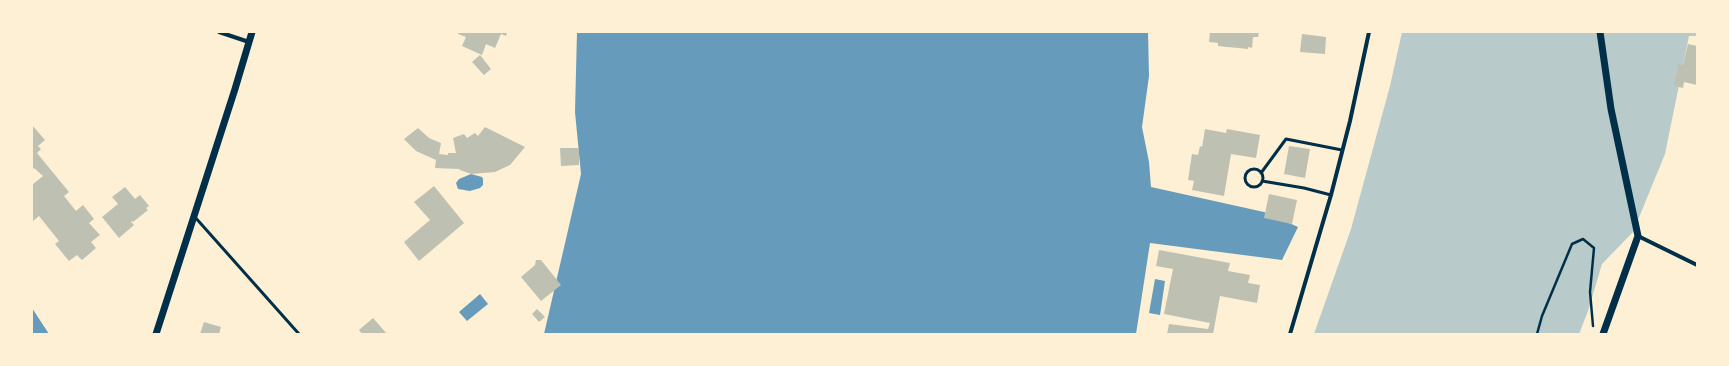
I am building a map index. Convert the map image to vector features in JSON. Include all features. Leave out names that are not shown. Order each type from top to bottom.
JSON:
[{"type":"street","points":[[219,32],[249,42]]},
{"type":"street","points":[[156,334],[252,32]]},
{"type":"street","points":[[1290,334],[1331,195],[1350,121],[1369,32]]},
{"type":"street","points":[[1600,32],[1611,109],[1638,236],[1603,334]]},
{"type":"street","points":[[1638,236],[1697,265]]},
{"type":"lane","points":[[1261,173],[1286,139],[1342,150]]},
{"type":"lane","points":[[1250,170],[1256,170],[1261,173],[1263,177],[1262,181],[1259,186],[1253,187],[1248,185],[1245,180],[1246,174],[1250,170]]},
{"type":"lane","points":[[1262,181],[1304,188],[1331,195]]},
{"type":"lane","points":[[194,216],[299,334]]},
{"type":"path","points":[[1537,334],[1542,316],[1572,244],[1583,239],[1594,248],[1590,292],[1593,330]]},
{"type":"shaded area","points":[[1402,32],[1697,32],[1697,36],[1689,36],[1665,154],[1633,232],[1602,264],[1588,311],[1579,334],[1314,334],[1351,229],[1390,86]]},
{"type":"water","points":[[577,32],[1148,32],[1149,76],[1142,127],[1149,162],[1151,187],[1264,212],[1298,227],[1282,260],[1150,243],[1136,334],[544,334],[581,174],[575,112]]},
{"type":"water","points":[[471,174],[482,177],[483,185],[480,188],[470,191],[458,189],[456,183],[459,179]]},
{"type":"water","points":[[1155,279],[1165,281],[1160,315],[1149,313]]},
{"type":"water","points":[[480,294],[488,304],[467,321],[459,312]]},
{"type":"water","points":[[32,308],[49,334],[32,334]]},
{"type":"building","points":[[459,32],[507,32],[506,36],[501,34],[495,48],[486,44],[482,55],[462,46],[466,37],[458,34]]},
{"type":"building","points":[[1210,32],[1259,32],[1258,37],[1253,37],[1252,48],[1248,47],[1248,49],[1218,46],[1218,43],[1209,42]]},
{"type":"building","points":[[1302,34],[1326,37],[1325,54],[1300,52]]},
{"type":"building","points":[[1688,44],[1697,46],[1697,85],[1684,82],[1683,88],[1674,86],[1678,64],[1683,65]]},
{"type":"building","points":[[480,55],[491,69],[484,75],[472,62]]},
{"type":"building","points":[[32,125],[45,140],[38,146],[41,149],[37,153],[69,192],[64,196],[76,211],[83,205],[94,219],[89,223],[100,235],[91,242],[96,248],[82,260],[77,255],[69,261],[55,244],[59,241],[39,216],[33,221],[32,220],[32,185],[43,176],[34,168],[32,170]]},
{"type":"building","points":[[485,127],[525,147],[510,165],[495,172],[471,174],[459,169],[435,168],[436,160],[416,151],[404,139],[418,128],[429,138],[441,143],[439,154],[448,155],[448,153],[456,153],[453,138],[464,134],[467,138],[475,133],[478,136]]},
{"type":"building","points":[[1205,129],[1226,133],[1227,129],[1260,135],[1256,158],[1231,154],[1224,196],[1192,190],[1194,181],[1188,180],[1192,154],[1198,155],[1200,146],[1202,147]]},
{"type":"building","points":[[1289,146],[1310,149],[1305,178],[1284,174]]},
{"type":"building","points":[[560,148],[579,148],[579,165],[561,166]]},
{"type":"building","points":[[434,186],[464,223],[419,261],[404,242],[430,220],[414,202]]},
{"type":"building","points":[[125,187],[135,199],[140,195],[149,206],[146,208],[148,210],[131,222],[134,225],[119,238],[102,217],[118,204],[112,197]]},
{"type":"building","points":[[1269,194],[1297,200],[1292,224],[1264,218]]},
{"type":"building","points":[[1159,250],[1230,263],[1228,271],[1250,275],[1248,283],[1260,285],[1257,303],[1220,296],[1213,334],[1167,334],[1169,324],[1208,329],[1210,323],[1164,314],[1173,269],[1156,266]]},
{"type":"building","points":[[536,260],[541,260],[561,285],[541,301],[521,277],[535,265]]},
{"type":"building","points":[[537,309],[545,317],[539,322],[532,314]]},
{"type":"building","points":[[373,318],[387,334],[362,334],[359,330]]},
{"type":"building","points":[[204,322],[221,327],[219,334],[200,334]]}]
